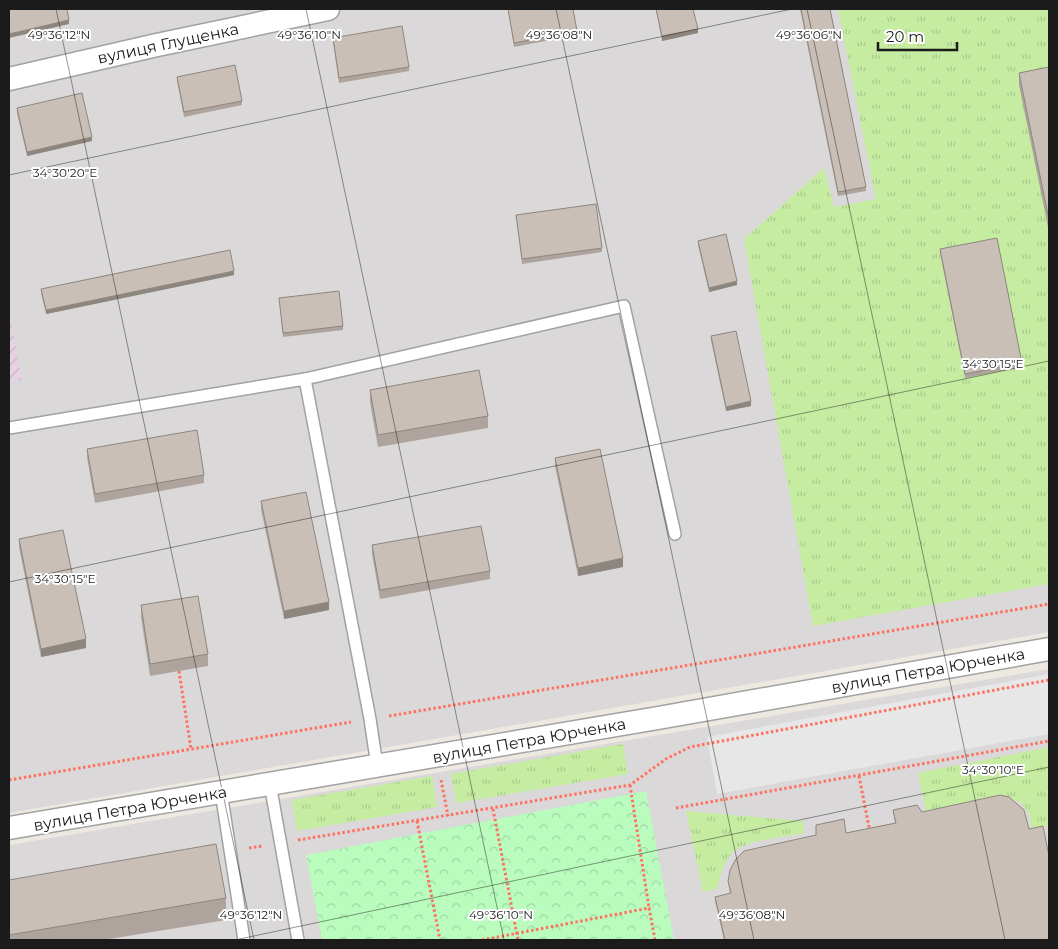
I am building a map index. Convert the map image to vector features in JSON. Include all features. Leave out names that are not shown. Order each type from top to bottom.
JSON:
[{"type":"street","name":"вулиця Глущенка","points":[[9,80],[157,45],[328,9]]},
{"type":"street","name":"вулиця Петра Юрченка","points":[[9,828],[658,718],[1049,648]]},
{"type":"lane","points":[[9,428],[305,378],[624,306],[675,534]]},
{"type":"lane","points":[[305,378],[370,719],[377,766]]},
{"type":"lane","points":[[270,784],[298,940]]},
{"type":"lane","points":[[221,792],[244,940]]},
{"type":"path","points":[[9,780],[1049,604]]},
{"type":"path","points":[[179,671],[191,749]]},
{"type":"path","points":[[230,851],[630,785],[666,759],[690,747],[1049,680]]},
{"type":"path","points":[[676,808],[1049,741]]},
{"type":"path","points":[[437,756],[448,816]]},
{"type":"path","points":[[859,776],[870,832]]},
{"type":"path","points":[[630,785],[655,940]]},
{"type":"path","points":[[493,809],[518,940]]},
{"type":"path","points":[[417,821],[440,940]]},
{"type":"path","points":[[482,940],[649,908]]},
{"type":"shaded area","points":[[9,9],[1049,9],[1049,632],[9,813]]},
{"type":"shaded area","points":[[9,312],[22,380],[9,383]]},
{"type":"shaded area","points":[[1049,669],[1049,940],[9,940],[9,845]]},
{"type":"shaded area","points":[[1049,674],[1049,734],[717,794],[707,737]]},
{"type":"green space","points":[[838,9],[1049,9],[1049,584],[813,626],[744,239],[824,168],[834,207],[876,199]]},
{"type":"green space","points":[[623,744],[628,774],[456,803],[451,774]]},
{"type":"green space","points":[[1049,747],[1049,826],[1032,830],[1029,814],[1021,803],[1005,796],[926,812],[918,773]]},
{"type":"green space","points":[[432,776],[437,807],[297,831],[292,800]]},
{"type":"green space","points":[[646,791],[674,940],[322,940],[306,855]]},
{"type":"green space","points":[[686,811],[803,821],[805,833],[756,842],[738,849],[726,861],[717,889],[703,892]]},
{"type":"building","points":[[9,9],[67,9],[69,20],[9,34]]},
{"type":"building","points":[[508,9],[573,9],[577,31],[514,43]]},
{"type":"building","points":[[656,9],[693,9],[698,29],[662,36]]},
{"type":"building","points":[[801,9],[830,9],[866,187],[838,192]]},
{"type":"building","points":[[402,26],[409,67],[339,78],[333,38]]},
{"type":"building","points":[[235,65],[242,101],[184,112],[177,77]]},
{"type":"building","points":[[1049,67],[1049,215],[1048,215],[1019,73]]},
{"type":"building","points":[[82,93],[92,137],[27,152],[17,108]]},
{"type":"building","points":[[596,204],[602,248],[522,259],[516,215]]},
{"type":"building","points":[[726,234],[737,281],[709,288],[698,241]]},
{"type":"building","points":[[997,238],[1022,363],[965,374],[940,249]]},
{"type":"building","points":[[230,250],[234,271],[46,310],[41,289]]},
{"type":"building","points":[[339,291],[343,326],[283,333],[279,298]]},
{"type":"building","points":[[736,331],[751,401],[726,407],[711,336]]},
{"type":"building","points":[[479,370],[488,416],[378,435],[370,390]]},
{"type":"building","points":[[197,430],[204,475],[95,494],[87,449]]},
{"type":"building","points":[[600,449],[623,558],[578,568],[555,458]]},
{"type":"building","points":[[306,492],[329,602],[284,611],[261,501]]},
{"type":"building","points":[[481,526],[490,571],[380,590],[372,545]]},
{"type":"building","points":[[63,530],[86,639],[41,649],[19,539]]},
{"type":"building","points":[[198,596],[208,654],[150,664],[141,605]]},
{"type":"building","points":[[1000,795],[1009,797],[1024,810],[1029,829],[1043,826],[1049,856],[1049,940],[725,940],[715,897],[731,893],[728,881],[730,870],[736,859],[744,851],[816,835],[816,825],[844,819],[846,833],[896,823],[893,810],[917,805],[922,812]]},
{"type":"building","points":[[216,844],[226,898],[9,935],[9,880]]}]
